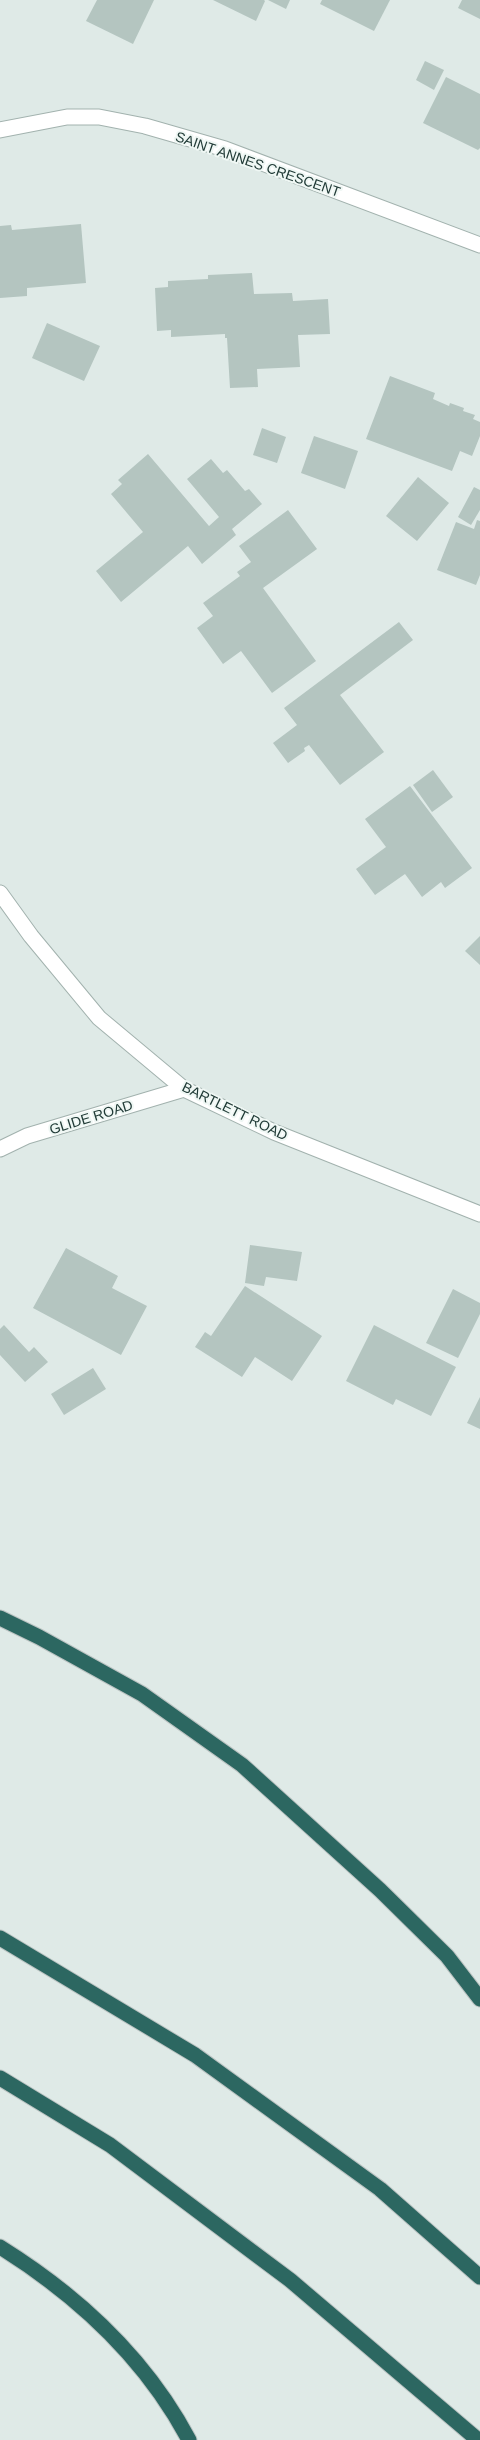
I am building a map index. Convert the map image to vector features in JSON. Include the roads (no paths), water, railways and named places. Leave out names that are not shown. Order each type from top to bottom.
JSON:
[{"type":"highway","points":[[0,1618],[39,1637],[142,1694],[242,1765],[380,1890],[446,1956],[480,1999]]},
{"type":"highway","points":[[0,1938],[195,2055],[380,2189],[480,2277]]},
{"type":"highway","points":[[0,2078],[110,2145],[290,2280],[478,2440]]},
{"type":"highway","points":[[0,2247],[27,2264],[96,2319],[152,2381],[189,2440]]},
{"type":"street","name":"SAINT ANNES CRESCENT","points":[[0,130],[75,117],[99,116],[145,126],[225,149],[480,245]]},
{"type":"street","name":"BARTLETT ROAD","points":[[0,893],[31,936],[99,1018],[184,1089],[274,1132],[480,1214]]},
{"type":"street","name":"GLIDE ROAD","points":[[0,1150],[27,1136],[184,1089]]}]
